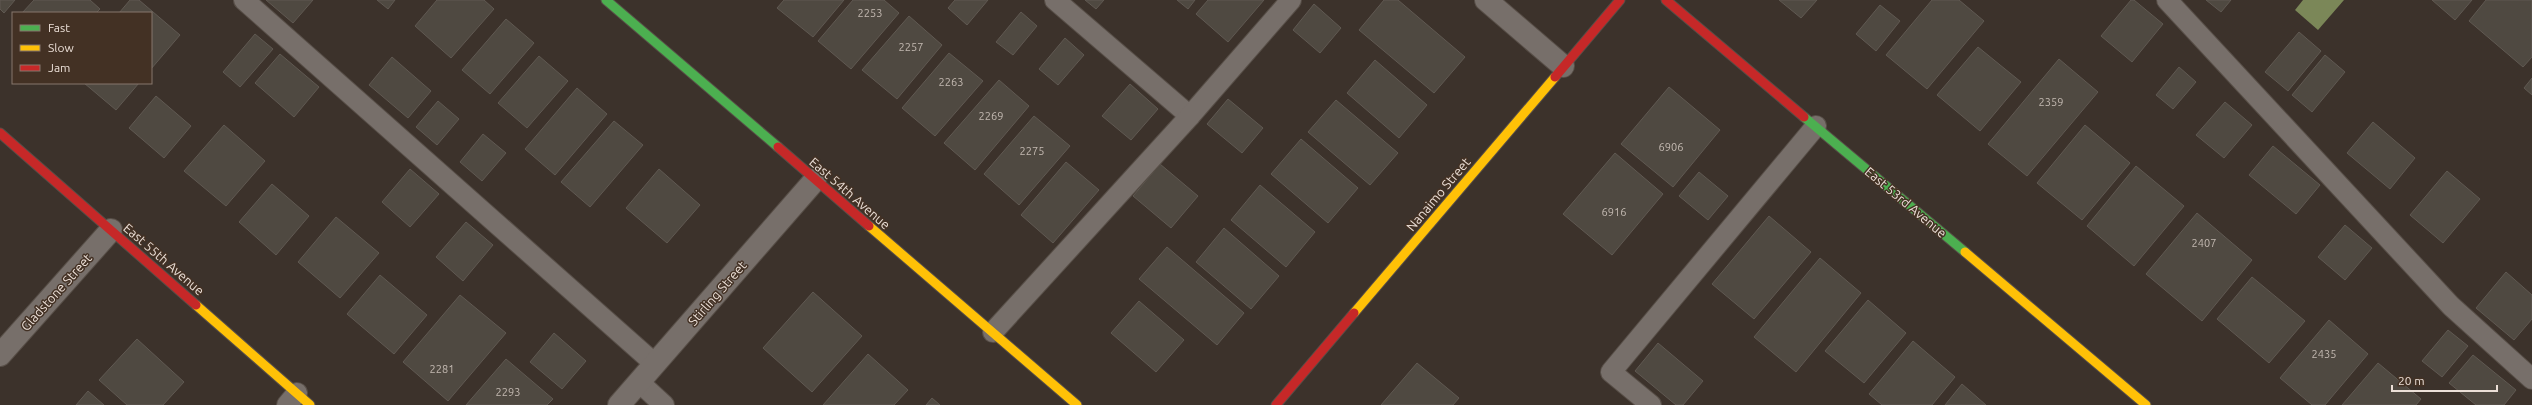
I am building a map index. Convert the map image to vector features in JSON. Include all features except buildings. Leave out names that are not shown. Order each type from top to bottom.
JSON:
[{"type":"street","name":"East 54th Avenue","points":[[606,0],[1077,405]]},
{"type":"street","points":[[1486,0],[1563,66]]},
{"type":"street","name":"Nanaimo Street","points":[[1276,405],[1620,0]]},
{"type":"street","name":"East 53rd Avenue","points":[[1666,0],[2146,405]]},
{"type":"street","name":"East 55th Avenue","points":[[0,133],[111,230],[298,401]]},
{"type":"street","name":"Stirling Street","points":[[619,405],[815,180]]},
{"type":"street","name":"Gladstone Street","points":[[0,355],[111,230]]},
{"type":"lane","points":[[244,0],[655,364]]},
{"type":"lane","points":[[1055,0],[1190,116]]},
{"type":"lane","points":[[993,332],[1190,116],[1292,0]]},
{"type":"lane","points":[[2167,0],[2450,306],[2532,379]]},
{"type":"lane","points":[[1650,405],[1611,372],[1816,126]]},
{"type":"lane","points":[[639,382],[664,405]]},
{"type":"shaded area","points":[[2303,0],[2344,0],[2318,30],[2295,10]]},
{"type":"traffic: fast","points":[[606,0],[778,147]]},
{"type":"traffic: fast","points":[[1804,117],[1965,252]]},
{"type":"traffic: slow","points":[[1354,313],[1555,77]]},
{"type":"traffic: slow","points":[[869,226],[1077,405]]},
{"type":"traffic: slow","points":[[1965,252],[2146,405]]},
{"type":"traffic: slow","points":[[196,305],[310,405]]},
{"type":"traffic: jam","points":[[1555,77],[1620,0]]},
{"type":"traffic: jam","points":[[1666,0],[1804,117]]},
{"type":"traffic: jam","points":[[0,133],[196,305]]},
{"type":"traffic: jam","points":[[778,147],[869,226]]},
{"type":"traffic: jam","points":[[1276,405],[1354,313]]}]
